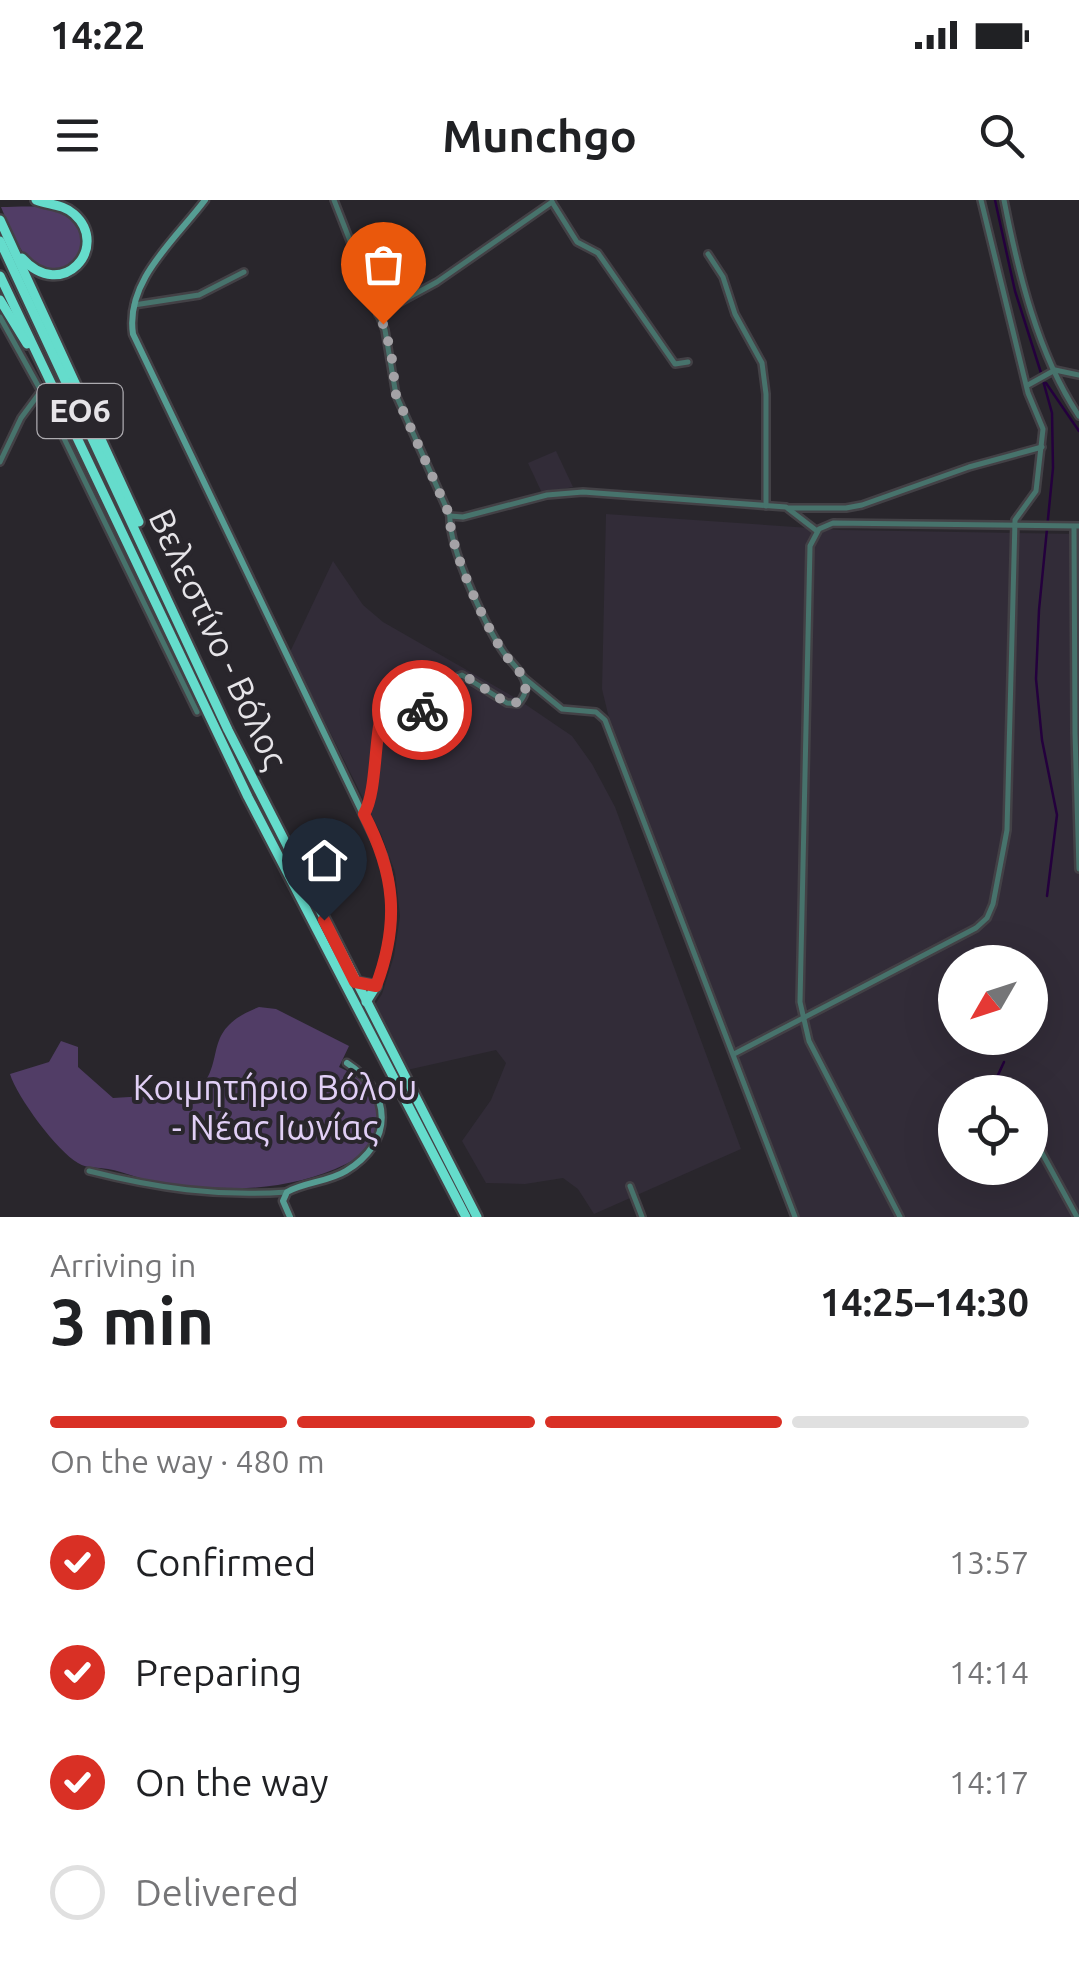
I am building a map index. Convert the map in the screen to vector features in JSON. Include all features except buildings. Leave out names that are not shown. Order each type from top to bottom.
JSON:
[{"type":"highway","points":[[6,243],[32,268],[53,276],[70,270],[82,258],[86,232],[72,212],[36,200]]},
{"type":"highway","name":"Βελεστίνο - Βόλος","points":[[0,220],[6,243],[139,522],[160,580],[228,730],[477,1217]]},
{"type":"highway","name":"Βελεστίνο - Βόλος","points":[[0,276],[178,664],[466,1217]]},
{"type":"highway","points":[[0,300],[54,387]]},
{"type":"highway","points":[[355,982],[376,986],[366,1002]]},
{"type":"street","points":[[205,200],[142,281],[132,306],[133,334],[384,856],[392,890],[390,942],[376,986]]},
{"type":"street","points":[[334,200],[391,351],[396,395],[450,516],[452,538],[487,626],[523,677],[562,709],[596,712],[605,720],[795,1217]]},
{"type":"street","points":[[734,1054],[976,928],[991,911],[1007,830],[1016,516],[1036,491],[1042,425],[981,200]]},
{"type":"street","points":[[1004,200],[1023,276],[1054,370],[1079,416]]},
{"type":"street","points":[[378,314],[432,285],[553,201],[577,242],[598,253],[675,364],[688,362]]},
{"type":"street","points":[[708,254],[724,278],[735,314],[762,362],[766,394],[766,506]]},
{"type":"street","points":[[132,306],[199,295],[244,272]]},
{"type":"street","points":[[0,317],[178,664],[197,712]]},
{"type":"street","points":[[1028,384],[1054,370],[1079,375]]},
{"type":"street","points":[[0,462],[41,391]]},
{"type":"street","points":[[450,516],[463,517],[573,492],[789,508],[846,508],[1042,447]]},
{"type":"street","points":[[789,508],[817,532]]},
{"type":"street","points":[[900,1217],[802,1019],[799,984],[809,557],[817,532],[836,522],[1077,526],[1074,733],[1079,870]]},
{"type":"street","points":[[364,814],[369,804],[373,756],[385,701],[394,700],[439,715],[444,710],[447,682],[462,674],[514,704],[523,698],[523,677]]},
{"type":"street","points":[[89,1171],[204,1194],[287,1192],[347,1171],[376,1139],[382,1121],[380,1099],[363,1075],[348,1063]]},
{"type":"street","points":[[1048,1163],[1078,1217]]},
{"type":"street","points":[[630,1186],[642,1217]]},
{"type":"street","points":[[287,1192],[284,1202],[290,1217]]},
{"type":"shaded area","points":[[556,451],[573,487],[542,493],[528,463]]},
{"type":"shaded area","points":[[606,514],[840,530],[1079,534],[1079,1217],[800,1217],[608,714],[602,689]]},
{"type":"shaded area","points":[[333,561],[363,605],[383,622],[519,700],[572,736],[592,764],[615,807],[741,1149],[594,1214],[578,1189],[563,1178],[525,1184],[486,1183],[462,1141],[491,1100],[506,1063],[496,1050],[407,1070],[374,1006],[394,956],[400,916],[395,872],[381,834],[290,652]]},
{"type":"green space","points":[[1,207],[41,207],[63,212],[76,222],[82,234],[82,247],[76,259],[67,268],[40,268],[22,251]]},
{"type":"green space","name":"Κοιμητήριο Βόλου - Νέας Ιωνίας","points":[[259,1007],[276,1009],[349,1046],[339,1067],[367,1087],[379,1114],[372,1142],[346,1164],[278,1185],[230,1189],[159,1183],[85,1166],[69,1157],[49,1136],[10,1074],[49,1062],[61,1041],[78,1047],[78,1067],[113,1098],[195,1093],[211,1070],[228,1026]]},
{"type":"waterway","points":[[995,200],[1015,291],[1042,376]]},
{"type":"waterway","points":[[1042,377],[1052,413],[1053,468],[1036,679],[1042,740],[1057,815],[1047,896]]},
{"type":"waterway","points":[[1046,383],[1079,431]]},
{"type":"waterway","points":[[998,1075],[1004,1062]]},
{"type":"way so far","points":[[383,324],[391,351],[396,395],[450,516],[452,538],[487,626],[526,686],[518,704],[507,703],[462,674],[455,675],[447,682],[442,713],[422,710]]},
{"type":"route","points":[[324,920],[355,982],[376,986],[390,942],[392,890],[384,856],[364,814],[369,804],[373,756],[385,701],[394,700],[422,710]]}]
